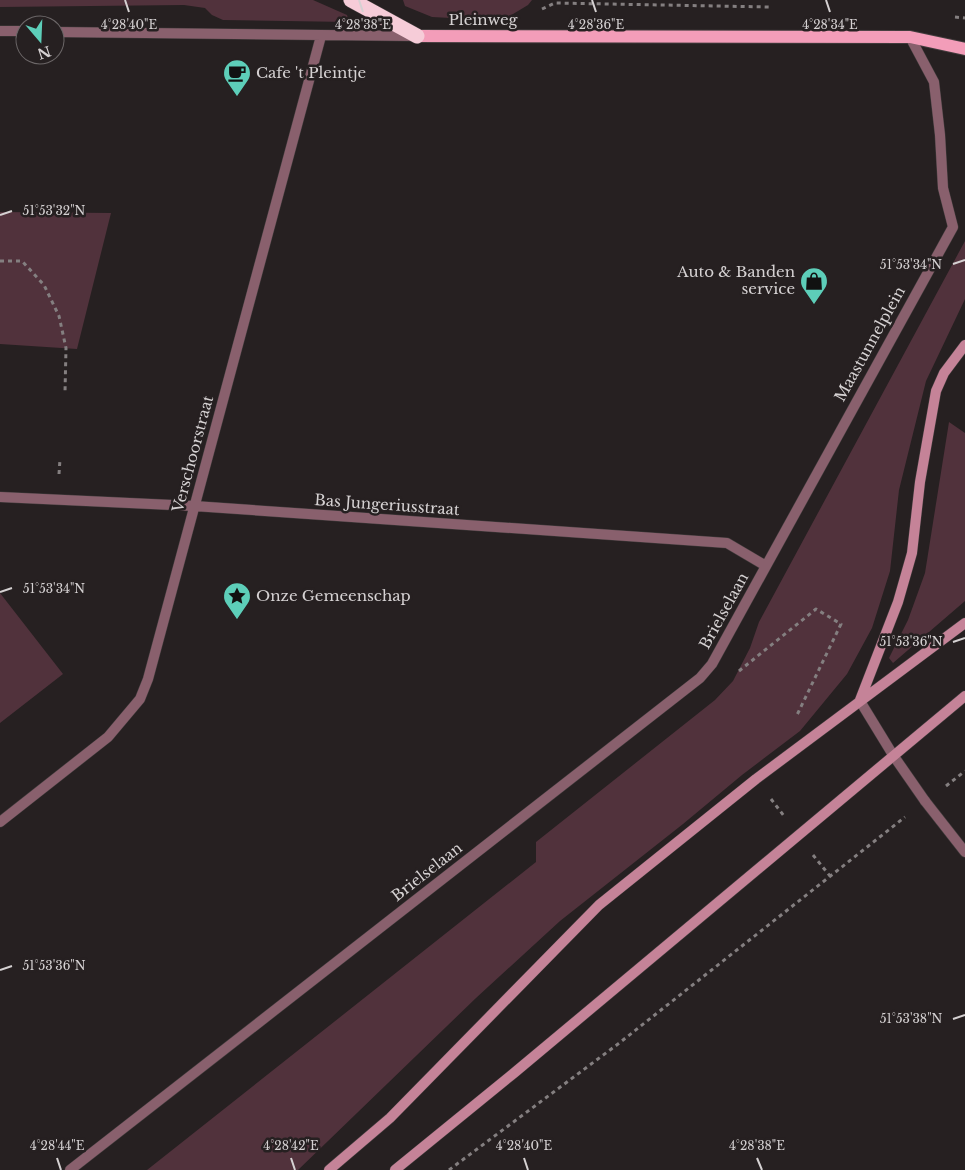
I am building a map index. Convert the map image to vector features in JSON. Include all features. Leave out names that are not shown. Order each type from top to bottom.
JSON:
[{"type":"highway","points":[[350,0],[417,36]]},
{"type":"main road","name":"Pleinweg","points":[[417,36],[910,37]]},
{"type":"main road","points":[[910,37],[965,50]]},
{"type":"main road","points":[[860,701],[898,602],[912,553],[920,482],[936,391],[944,373],[965,345]]},
{"type":"main road","points":[[329,1170],[390,1118],[600,905],[756,779],[965,623]]},
{"type":"main road","points":[[395,1170],[507,1079],[965,696]]},
{"type":"street","points":[[0,31],[15,32]]},
{"type":"street","name":"Pleinweg","points":[[65,32],[417,36]]},
{"type":"street","name":"Verschoorstraat","points":[[0,822],[108,737],[140,699],[148,679],[322,36]]},
{"type":"street","name":"Maastunnelplein","points":[[766,566],[953,227],[943,188],[934,82],[910,37]]},
{"type":"street","name":"Bas Jungeriusstraat","points":[[0,496],[194,506],[727,543],[766,566]]},
{"type":"street","name":"Brielselaan","points":[[70,1170],[700,678],[712,664],[766,566]]},
{"type":"street","points":[[860,701],[893,755],[925,801],[965,852]]},
{"type":"path","points":[[0,261],[22,261],[44,285],[59,316],[66,348],[65,392]]},
{"type":"path","points":[[734,676],[816,609],[841,624],[796,719]]},
{"type":"path","points":[[449,1170],[618,1044],[965,771]]},
{"type":"path","points":[[756,779],[830,876]]},
{"type":"shaded area","points":[[0,0],[313,0],[347,15],[349,22],[223,20],[212,15],[205,8],[184,5],[0,7]]},
{"type":"shaded area","points":[[403,0],[532,0],[528,5],[508,17],[489,20],[432,17],[405,6]]},
{"type":"shaded area","points":[[0,212],[111,213],[77,349],[0,344]]},
{"type":"shaded area","points":[[965,241],[965,299],[926,381],[899,490],[890,571],[872,628],[847,674],[800,731],[742,775],[560,921],[476,998],[298,1170],[147,1170],[536,862],[536,842],[715,700],[733,681],[750,648],[759,622]]},
{"type":"shaded area","points":[[949,422],[965,433],[965,601],[893,663],[889,658],[908,620],[925,573]]},
{"type":"shaded area","points":[[0,593],[63,674],[0,723]]},
{"type":"place","name":"Cafe 't Pleintje","points":[[237,97]]},
{"type":"place","name":"Auto & Banden service","points":[[814,305]]},
{"type":"place","name":"Onze Gemeenschap","points":[[237,620]]}]
